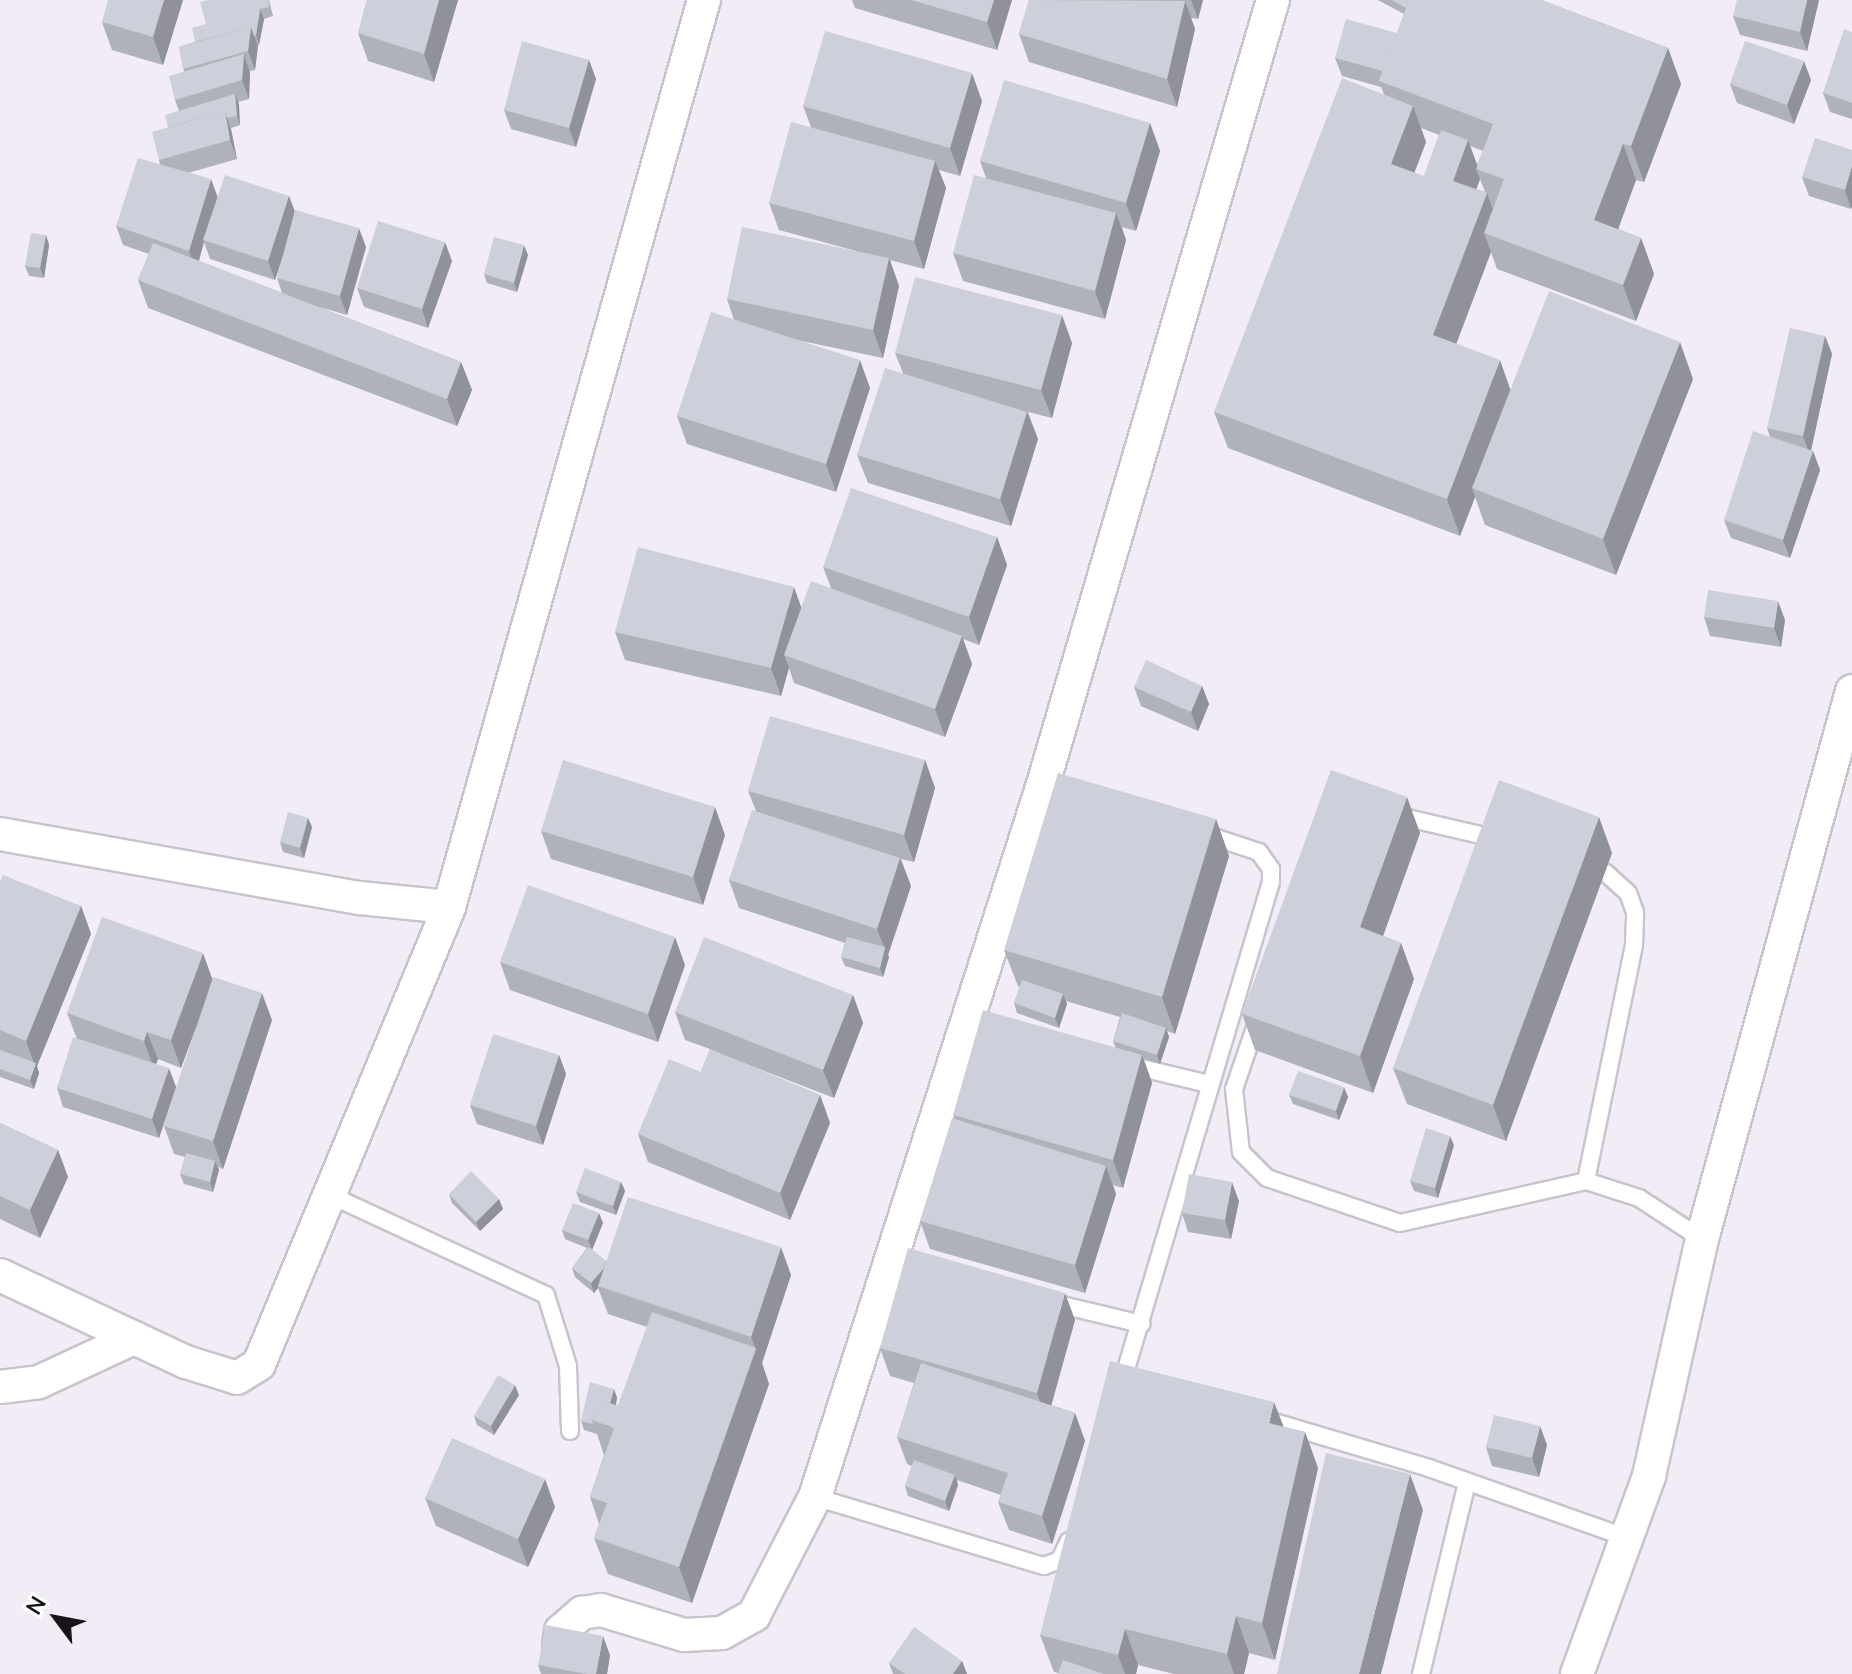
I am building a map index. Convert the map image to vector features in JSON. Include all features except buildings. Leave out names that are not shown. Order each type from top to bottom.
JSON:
[{"type":"street","points":[[0,1275],[134,1338],[237,1378],[259,1364],[326,1193],[449,907],[704,0]]},
{"type":"street","points":[[559,1645],[561,1631],[582,1613],[601,1610],[684,1635],[722,1633],[754,1615],[815,1497],[897,1266],[1052,783],[1273,0]]},
{"type":"street","points":[[1577,1674],[1649,1476],[1702,1239],[1852,691]]},
{"type":"street","points":[[0,834],[360,898],[449,907]]},
{"type":"street","points":[[0,1387],[39,1382],[134,1338]]},
{"type":"lane","points":[[1380,812],[1503,841]]},
{"type":"lane","points":[[1113,1409],[1141,1324],[1271,869],[1259,852],[1187,828]]},
{"type":"lane","points":[[1586,1181],[1634,945],[1635,912],[1628,893],[1605,872]]},
{"type":"lane","points":[[1263,1002],[1234,1089],[1241,1152],[1267,1178],[1400,1223],[1586,1181],[1639,1198],[1702,1239]]},
{"type":"lane","points":[[1117,1062],[1209,1084]]},
{"type":"lane","points":[[326,1193],[546,1295],[568,1366],[570,1431]]},
{"type":"lane","points":[[1038,1299],[1141,1324]]},
{"type":"lane","points":[[1249,1414],[1467,1482],[1628,1538]]},
{"type":"lane","points":[[1421,1674],[1467,1482]]},
{"type":"lane","points":[[815,1497],[1044,1566],[1060,1560],[1075,1523]]}]
